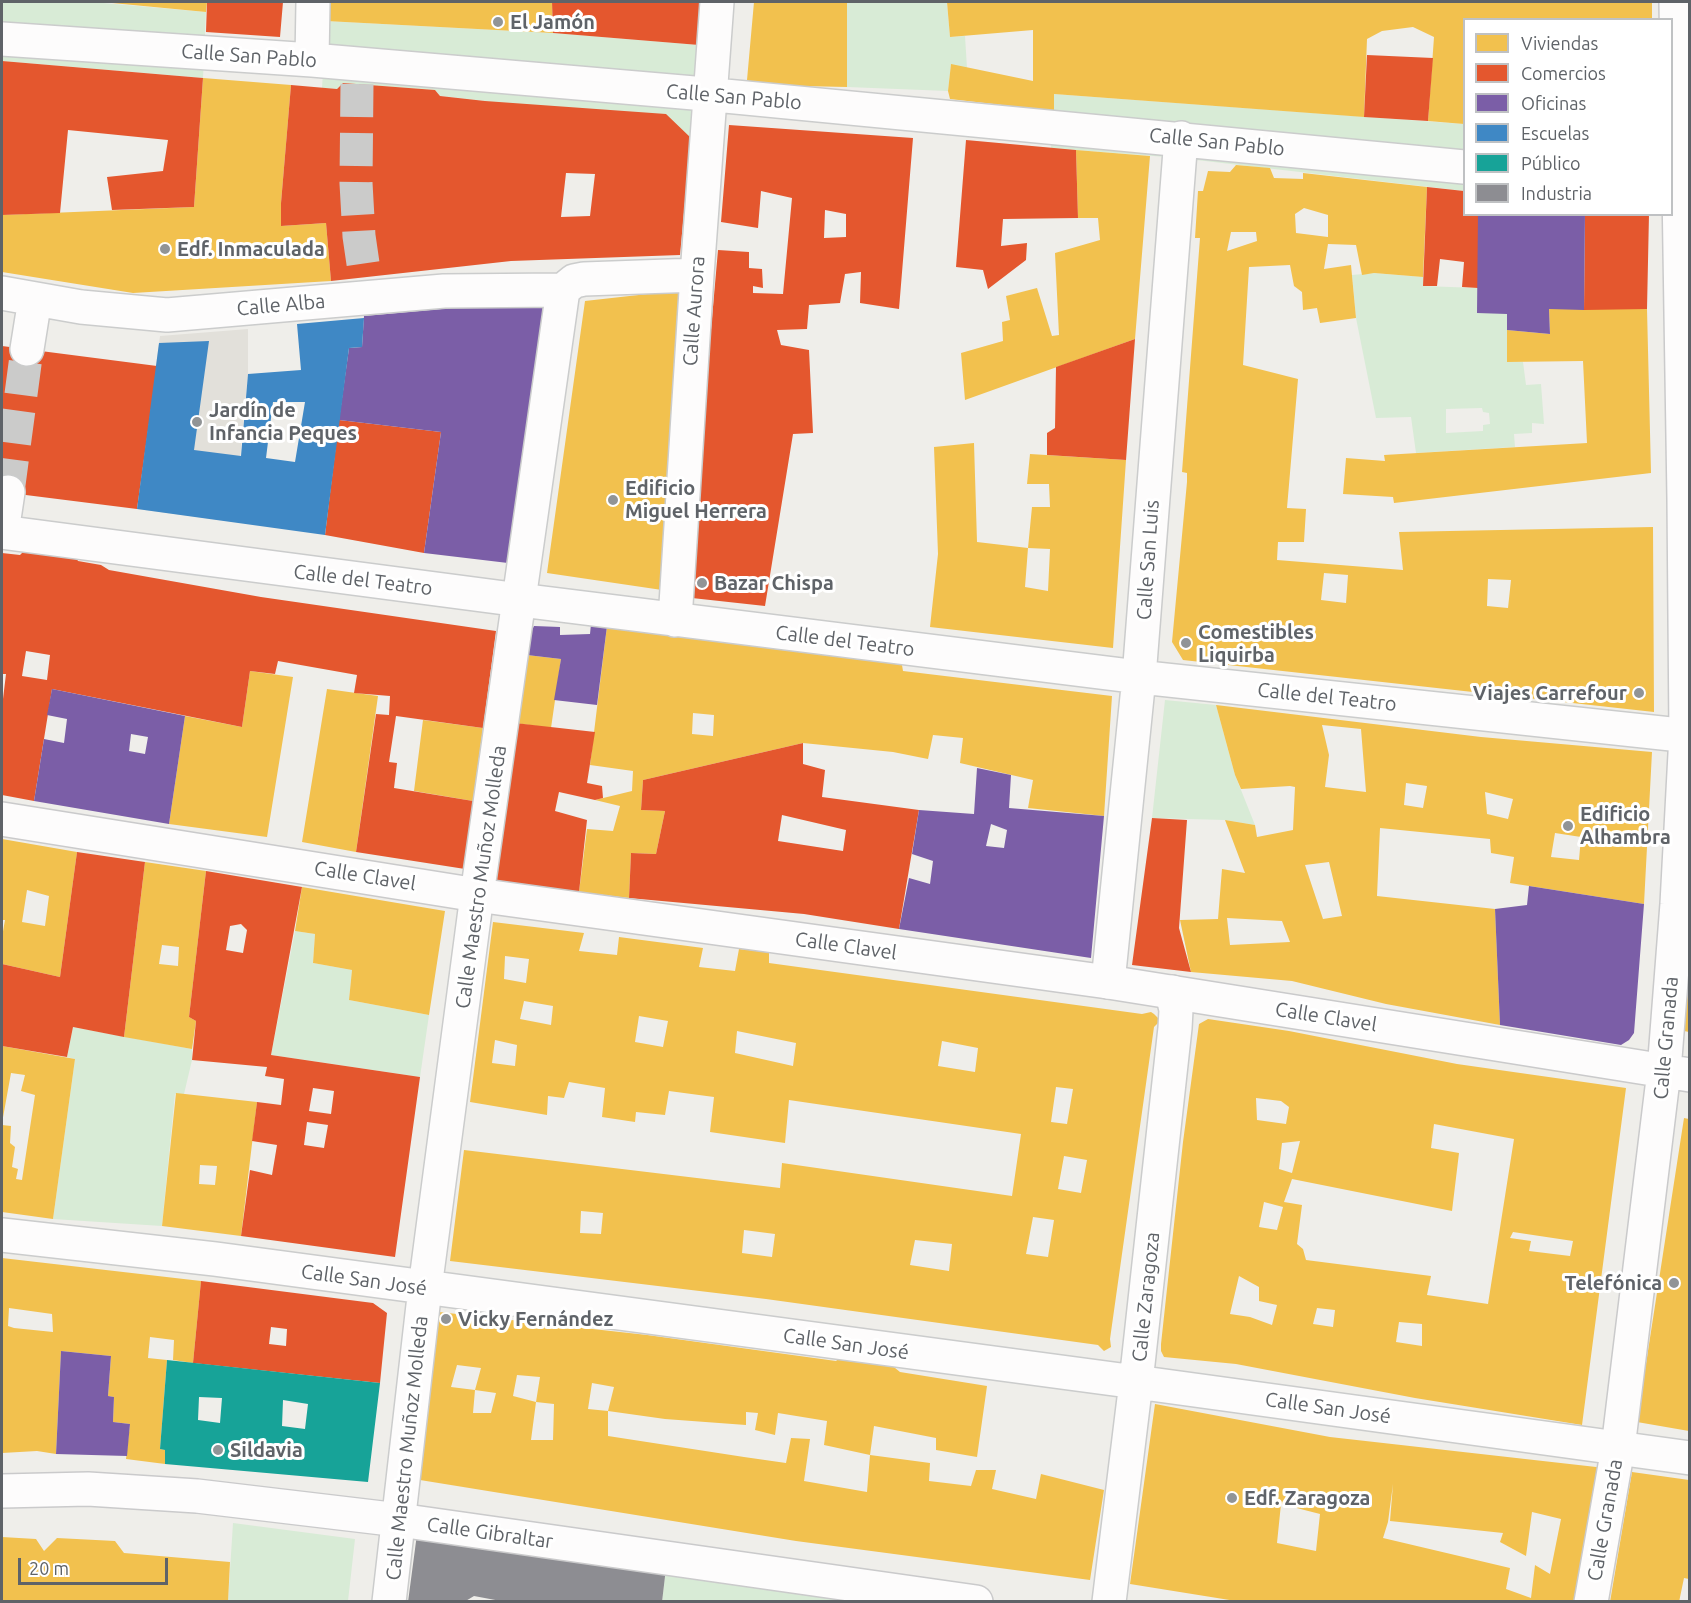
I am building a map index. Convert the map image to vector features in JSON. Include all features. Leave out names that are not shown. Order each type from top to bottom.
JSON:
[{"type":"street","points":[[312,60],[313,2]]},
{"type":"street","name":"Calle Aurora","points":[[675,620],[717,2]]},
{"type":"street","name":"Calle Granada","points":[[1591,1602],[1618,1448],[1677,1073],[1677,904],[1688,736],[1676,2]]},
{"type":"street","name":"Calle San Pablo","points":[[2,39],[312,60],[357,74],[709,94],[1463,167]]},
{"type":"street","name":"Calle San Luis","points":[[1108,982],[1139,677],[1181,138]]},
{"type":"street","points":[[563,290],[574,281],[584,279],[697,275]]},
{"type":"street","name":"Calle Alba","points":[[2,293],[81,308],[167,315],[367,288],[444,291],[563,290]]},
{"type":"street","name":"Calle Maestro Muñoz Molleda","points":[[389,1602],[425,1288],[477,895],[563,290]]},
{"type":"street","points":[[27,349],[35,299]]},
{"type":"street","points":[[2,532],[8,492]]},
{"type":"street","name":"Calle del Teatro","points":[[2,532],[675,620],[1139,677],[1688,736]]},
{"type":"street","name":"Calle Clavel","points":[[2,819],[477,895],[1108,982],[1677,1073]]},
{"type":"street","name":"Calle Zaragoza","points":[[1109,1602],[1175,1028],[1176,1010],[1172,992]]},
{"type":"street","name":"Calle San José","points":[[2,1235],[215,1259],[1689,1458]]},
{"type":"street","name":"Calle Gibraltar","points":[[2,1491],[88,1489],[150,1492],[399,1520],[976,1602]]},
{"type":"shaded area","name":"Jardín de Infancia Peques","points":[[248,329],[248,374],[234,522],[137,509],[160,336]]},
{"type":"green space","points":[[2,2],[92,2],[206,12],[203,78],[2,61]]},
{"type":"green space","points":[[847,2],[947,2],[950,37],[965,36],[967,68],[951,65],[948,91],[847,87]]},
{"type":"green space","points":[[326,21],[553,33],[699,45],[691,138],[485,101],[440,96],[435,90],[343,83],[337,89],[322,88]]},
{"type":"green space","points":[[1054,94],[1463,124],[1463,191],[1179,158],[1051,148]]},
{"type":"green space","points":[[1374,273],[1423,277],[1423,286],[1478,288],[1507,314],[1507,362],[1523,362],[1526,385],[1541,384],[1544,424],[1532,423],[1532,433],[1514,434],[1515,447],[1416,453],[1411,417],[1376,418],[1356,318],[1352,275]],"holes":[[[1482,408],[1483,412],[1489,413],[1490,424],[1483,425],[1483,431],[1446,433],[1446,409]]]},
{"type":"green space","points":[[1165,700],[1216,705],[1235,775],[1255,825],[1225,820],[1152,818]]},
{"type":"green space","points":[[295,931],[315,934],[313,963],[352,970],[349,1000],[429,1015],[420,1077],[271,1055]]},
{"type":"green space","points":[[73,1027],[192,1049],[192,1060],[184,1094],[175,1094],[162,1226],[53,1219],[75,1059],[67,1057]]},
{"type":"green space","points":[[233,1523],[355,1539],[348,1601],[228,1602]]},
{"type":"green space","points":[[666,1568],[879,1602],[662,1602]]},
{"type":"building: Viviendas","points":[[112,2],[207,2],[206,12]]},
{"type":"building: Viviendas","points":[[326,2],[552,2],[553,33],[326,21]]},
{"type":"building: Viviendas","points":[[754,2],[847,2],[847,87],[755,85],[747,80]]},
{"type":"building: Viviendas","points":[[947,2],[1652,2],[1652,18],[1463,18],[1463,124],[1428,121],[1434,37],[1413,27],[1382,31],[1367,39],[1364,117],[1054,94],[1054,111],[950,99],[948,91],[951,64],[1033,81],[1033,30],[950,37]]},
{"type":"building: Viviendas","name":"Edf. Inmaculada","points":[[203,78],[291,85],[281,226],[326,223],[331,281],[133,293],[2,272],[2,215],[194,207]]},
{"type":"building: Viviendas","points":[[1076,150],[1150,156],[1135,339],[965,400],[961,353],[1003,341],[1002,322],[1010,320],[1006,296],[1037,288],[1052,336],[1059,335],[1055,253],[1100,240],[1098,218],[1078,218]]},
{"type":"building: Viviendas","points":[[1236,165],[1270,168],[1274,178],[1303,179],[1303,173],[1427,187],[1423,277],[1374,273],[1362,275],[1356,245],[1328,244],[1324,269],[1351,265],[1356,318],[1320,323],[1317,308],[1303,310],[1302,292],[1294,286],[1290,265],[1249,267],[1243,365],[1298,379],[1287,508],[1306,509],[1304,542],[1278,542],[1277,560],[1403,570],[1399,532],[1653,527],[1654,712],[1183,660],[1172,642],[1187,482],[1187,473],[1182,472],[1200,238],[1195,238],[1198,191],[1203,191],[1208,171],[1230,172]],"holes":[[[1304,208],[1328,215],[1328,237],[1296,233],[1295,214]],[[1231,232],[1256,232],[1257,241],[1227,251]],[[1324,573],[1348,575],[1346,603],[1321,600]],[[1488,579],[1511,580],[1508,608],[1487,606]]]},
{"type":"building: Viviendas","name":"Edificio Miguel Herrera","points":[[683,290],[662,590],[547,573],[585,301]]},
{"type":"building: Viviendas","points":[[1549,309],[1647,309],[1651,473],[1394,503],[1393,497],[1343,494],[1346,458],[1385,461],[1384,455],[1587,443],[1583,361],[1507,362],[1507,330],[1550,334]]},
{"type":"building: Viviendas","points":[[974,443],[977,542],[1028,548],[1032,507],[1050,507],[1049,484],[1027,484],[1030,454],[1126,460],[1113,648],[930,627],[938,554],[934,447]],"holes":[[[1028,548],[1050,549],[1048,591],[1025,587]]]},
{"type":"building: Viviendas","points":[[607,626],[746,640],[902,665],[903,671],[1112,696],[1104,816],[1028,808],[1033,780],[960,763],[963,738],[933,735],[928,759],[893,752],[803,743],[643,780],[641,810],[665,811],[656,854],[631,853],[629,898],[579,892],[587,829],[613,831],[620,806],[595,800],[632,791],[633,771],[590,765]],"holes":[[[693,713],[714,715],[713,736],[692,734]]]},
{"type":"building: Viviendas","points":[[527,655],[561,659],[551,728],[515,723]]},
{"type":"building: Viviendas","points":[[250,671],[293,677],[267,837],[169,824],[185,716],[242,727]]},
{"type":"building: Viviendas","points":[[327,689],[378,696],[356,852],[302,842]]},
{"type":"building: Viviendas","points":[[1216,705],[1481,737],[1652,752],[1644,904],[1510,883],[1514,857],[1491,853],[1490,839],[1380,828],[1377,896],[1495,909],[1500,1025],[1386,1004],[1292,981],[1191,972],[1180,920],[1218,919],[1222,869],[1245,873],[1225,820],[1255,825],[1257,837],[1293,830],[1295,787],[1241,789]],"holes":[[[1322,725],[1361,729],[1366,792],[1325,787],[1329,755]],[[1406,783],[1427,786],[1423,808],[1404,805]],[[1485,792],[1513,799],[1508,819],[1487,814]],[[1555,833],[1581,837],[1579,860],[1551,857]],[[1329,862],[1342,916],[1323,919],[1305,865]],[[1227,918],[1282,921],[1290,942],[1230,945]]]},
{"type":"building: Viviendas","points":[[423,720],[483,728],[473,801],[414,791]]},
{"type":"building: Viviendas","points":[[2,839],[77,852],[60,977],[2,964],[2,937],[5,920],[2,920]],"holes":[[[27,890],[49,896],[45,926],[22,922]]]},
{"type":"building: Viviendas","points":[[145,862],[206,871],[189,1017],[196,1021],[192,1049],[124,1037]],"holes":[[[162,945],[179,947],[178,966],[159,964]]]},
{"type":"building: Viviendas","points":[[302,887],[445,911],[429,1015],[349,1000],[352,970],[313,963],[315,934],[295,931]]},
{"type":"building: Viviendas","points":[[493,922],[584,933],[579,951],[617,955],[619,937],[703,948],[699,967],[735,971],[739,949],[769,952],[769,963],[1142,1014],[1151,1012],[1158,1018],[1158,1023],[1154,1027],[1110,1339],[1111,1347],[1104,1351],[1098,1345],[766,1299],[450,1261],[464,1150],[780,1188],[782,1163],[1012,1196],[1021,1134],[789,1100],[785,1143],[710,1132],[714,1097],[669,1091],[665,1115],[636,1112],[635,1122],[602,1117],[605,1088],[569,1082],[564,1098],[548,1096],[547,1115],[470,1102]],"holes":[[[505,956],[529,959],[526,983],[504,979]],[[524,1001],[553,1006],[551,1025],[520,1019]],[[639,1016],[668,1021],[663,1047],[635,1042]],[[737,1031],[796,1043],[793,1066],[735,1053]],[[495,1040],[517,1045],[515,1066],[492,1063]],[[942,1041],[978,1048],[975,1072],[938,1066]],[[1056,1087],[1073,1089],[1067,1124],[1051,1122]],[[1064,1156],[1087,1160],[1081,1193],[1058,1189]],[[581,1211],[603,1213],[601,1234],[580,1233]],[[1033,1217],[1054,1220],[1048,1257],[1026,1254]],[[744,1230],[775,1234],[772,1257],[742,1253]],[[915,1240],[952,1244],[949,1271],[910,1265]]]},
{"type":"building: Viviendas","points":[[1689,990],[1689,1032],[1684,1031]]},
{"type":"building: Viviendas","points":[[1208,1019],[1289,1031],[1457,1064],[1626,1088],[1582,1425],[1415,1398],[1236,1364],[1164,1357],[1161,1344],[1183,1142],[1199,1024]],"holes":[[[1256,1098],[1281,1101],[1289,1107],[1286,1124],[1257,1120]],[[1434,1124],[1514,1139],[1488,1304],[1427,1295],[1431,1276],[1306,1260],[1303,1249],[1297,1244],[1302,1205],[1284,1202],[1292,1179],[1452,1211],[1459,1153],[1431,1148]],[[1300,1141],[1292,1173],[1279,1169],[1282,1143]],[[1264,1202],[1283,1207],[1277,1230],[1259,1227]],[[1513,1232],[1573,1241],[1570,1256],[1529,1251],[1531,1241],[1510,1238]],[[1239,1276],[1259,1287],[1259,1301],[1277,1305],[1272,1325],[1250,1317],[1230,1314]],[[1317,1308],[1335,1310],[1333,1327],[1313,1324]],[[1399,1322],[1422,1324],[1422,1346],[1396,1342]]]},
{"type":"building: Viviendas","points":[[2,1046],[75,1059],[53,1219],[2,1212],[2,1125],[11,1126],[10,1143],[15,1147],[12,1167],[18,1169],[16,1179],[22,1180],[35,1095],[21,1091],[25,1075],[11,1073],[2,1123]]},
{"type":"building: Viviendas","points":[[176,1093],[257,1102],[241,1236],[162,1226]],"holes":[[[200,1165],[217,1166],[215,1185],[199,1184]]]},
{"type":"building: Viviendas","name":"Telefónica","points":[[1684,1118],[1689,1119],[1689,1431],[1637,1422]]},
{"type":"building: Viviendas","points":[[2,1258],[201,1281],[193,1363],[173,1360],[174,1340],[150,1337],[148,1358],[167,1360],[160,1449],[165,1450],[165,1464],[126,1459],[130,1424],[113,1422],[114,1397],[108,1396],[111,1356],[61,1351],[56,1454],[37,1451],[2,1453]],"holes":[[[9,1308],[52,1314],[53,1332],[8,1326]]]},
{"type":"building: Viviendas","points":[[439,1312],[647,1335],[836,1361],[843,1355],[884,1359],[900,1372],[987,1386],[977,1457],[936,1450],[936,1438],[874,1426],[870,1455],[930,1463],[929,1481],[971,1486],[976,1470],[996,1470],[992,1489],[1036,1499],[1041,1474],[1104,1490],[1090,1580],[796,1541],[420,1480]],"holes":[[[457,1365],[481,1368],[475,1390],[451,1387]],[[517,1375],[540,1377],[536,1402],[513,1396]],[[592,1383],[614,1387],[608,1411],[588,1409]],[[475,1390],[496,1393],[491,1413],[473,1413]],[[536,1402],[554,1404],[553,1440],[531,1440]],[[608,1411],[665,1419],[746,1425],[746,1412],[758,1413],[755,1430],[775,1435],[778,1413],[827,1421],[824,1445],[870,1455],[867,1492],[804,1481],[810,1439],[791,1438],[786,1463],[608,1436]]]},
{"type":"building: Viviendas","points":[[1155,1404],[1330,1437],[1605,1468],[1585,1602],[1242,1602],[1130,1584]],"holes":[[[1393,1484],[1390,1521],[1503,1533],[1500,1542],[1526,1556],[1532,1512],[1561,1519],[1550,1574],[1535,1565],[1531,1598],[1506,1589],[1510,1568],[1383,1538],[1388,1522]],[[1281,1504],[1320,1514],[1316,1551],[1277,1543]]]},
{"type":"building: Viviendas","points":[[1632,1472],[1689,1480],[1689,1579],[1684,1578],[1679,1602],[1610,1602]]},
{"type":"building: Viviendas","points":[[2,1537],[36,1539],[44,1551],[57,1538],[115,1541],[124,1553],[230,1562],[228,1602],[2,1602]]},
{"type":"building: Comercios","points":[[207,2],[283,2],[280,37],[206,32]]},
{"type":"building: Comercios","points":[[552,2],[701,2],[699,45],[553,33]]},
{"type":"building: Comercios","points":[[1367,55],[1433,58],[1428,121],[1364,117]]},
{"type":"building: Comercios","points":[[2,61],[203,78],[194,207],[112,210],[107,177],[163,171],[168,140],[68,130],[60,213],[2,215]]},
{"type":"building: Comercios","points":[[343,83],[435,90],[440,96],[485,101],[666,114],[691,138],[680,255],[511,261],[331,281],[326,223],[281,226],[281,203],[291,85],[337,89]],"holes":[[[566,173],[595,174],[590,216],[561,217]]]},
{"type":"building: Comercios","points":[[729,125],[913,138],[899,309],[860,303],[861,272],[845,274],[840,303],[809,305],[807,329],[777,330],[781,345],[809,350],[813,433],[793,434],[765,606],[692,598],[718,250],[749,252],[749,268],[762,269],[763,288],[753,286],[753,293],[783,294],[792,198],[761,191],[758,228],[721,222]],"holes":[[[825,210],[846,214],[846,237],[824,238]]]},
{"type":"building: Comercios","points":[[966,140],[1076,150],[1078,218],[1003,219],[1001,246],[1027,243],[1026,260],[988,289],[983,270],[956,267]]},
{"type":"building: Comercios","points":[[1427,187],[1463,191],[1463,216],[1478,216],[1478,288],[1462,287],[1464,262],[1440,259],[1437,286],[1423,286]]},
{"type":"building: Comercios","points":[[1585,216],[1649,216],[1647,309],[1584,310]]},
{"type":"building: Comercios","points":[[1135,339],[1126,460],[1047,455],[1047,433],[1055,428],[1056,367]]},
{"type":"building: Comercios","points":[[2,346],[157,366],[137,509],[2,492]]},
{"type":"building: Comercios","points":[[339,420],[441,432],[424,553],[325,535]]},
{"type":"building: Comercios","points":[[24,551],[77,559],[101,565],[109,570],[261,597],[496,631],[483,728],[396,716],[389,762],[397,763],[394,788],[473,801],[465,869],[356,852],[376,714],[389,715],[390,696],[354,693],[357,675],[278,661],[275,674],[250,671],[242,727],[52,689],[34,801],[2,795],[2,699],[6,674],[2,674],[2,553],[20,555]],"holes":[[[26,651],[50,655],[47,680],[22,676]]]},
{"type":"building: Comercios","points":[[515,723],[595,732],[587,783],[602,786],[603,798],[595,800],[559,792],[555,811],[587,820],[579,892],[490,880]]},
{"type":"building: Comercios","points":[[803,743],[803,764],[825,770],[822,797],[919,810],[899,929],[804,914],[629,898],[631,853],[656,854],[665,811],[641,810],[643,780]],"holes":[[[782,815],[846,830],[843,851],[778,841]]]},
{"type":"building: Comercios","points":[[1152,818],[1187,820],[1179,928],[1191,972],[1132,965]]},
{"type":"building: Comercios","points":[[77,852],[145,862],[124,1037],[73,1027],[67,1057],[2,1046],[2,964],[60,977]]},
{"type":"building: Comercios","points":[[206,871],[302,887],[271,1055],[420,1077],[395,1257],[241,1236],[250,1170],[272,1175],[277,1145],[252,1141],[257,1102],[281,1105],[284,1079],[265,1076],[267,1067],[192,1060],[196,1021],[189,1017]],"holes":[[[241,924],[247,930],[243,953],[226,950],[230,926]],[[313,1088],[334,1091],[331,1114],[309,1111]],[[307,1122],[328,1125],[324,1148],[304,1145]]]},
{"type":"building: Comercios","points":[[201,1281],[373,1303],[387,1313],[380,1383],[193,1363]],"holes":[[[271,1327],[287,1329],[286,1346],[269,1344]]]},
{"type":"building: Oficinas","points":[[1478,216],[1585,216],[1584,310],[1549,309],[1550,334],[1507,330],[1507,314],[1477,313]]},
{"type":"building: Oficinas","points":[[543,306],[546,313],[508,563],[424,553],[441,432],[339,420],[349,348],[362,347],[364,316],[464,307]]},
{"type":"building: Oficinas","points":[[591,624],[607,626],[597,705],[554,700],[561,659],[527,655],[530,634],[534,626],[560,627],[560,635],[590,634]]},
{"type":"building: Oficinas","points":[[52,689],[185,716],[169,824],[34,801],[44,739],[64,743],[67,719],[47,715]],"holes":[[[131,734],[148,737],[145,754],[129,751]]]},
{"type":"building: Oficinas","points":[[977,768],[1011,775],[1009,808],[1104,816],[1091,958],[899,929],[909,878],[930,884],[933,861],[912,854],[919,810],[974,814]],"holes":[[[991,824],[1007,830],[1004,848],[986,846]]]},
{"type":"building: Oficinas","points":[[1529,886],[1644,904],[1634,1033],[1621,1045],[1500,1025],[1495,909],[1527,905]]},
{"type":"building: Oficinas","points":[[61,1351],[111,1356],[108,1396],[114,1397],[113,1422],[130,1424],[127,1456],[56,1454]]},
{"type":"building: Escuelas","points":[[364,318],[362,347],[349,348],[325,535],[137,509],[159,343],[209,341],[194,450],[241,456],[248,374],[301,370],[297,324]],"holes":[[[273,402],[305,402],[295,462],[266,458]]]},
{"type":"building: Público","points":[[167,1360],[380,1383],[368,1482],[165,1464],[165,1450],[160,1449]],"holes":[[[199,1397],[222,1398],[220,1423],[198,1420]],[[283,1400],[308,1404],[305,1429],[282,1426]]]},
{"type":"building: Industria","points":[[417,1534],[666,1568],[662,1602],[506,1602],[474,1596],[464,1602],[408,1602]]},
{"type":"tunnel","points":[[357,84],[356,183],[359,236],[365,277]]},
{"type":"tunnel","points":[[8,492],[27,349]]},
{"type":"place","name":"El Jamón","points":[[498,22]]},
{"type":"place","name":"Edf. Inmaculada","points":[[165,249]]},
{"type":"place","name":"Jardín de Infancia Peques","points":[[197,422]]},
{"type":"place","name":"Edificio Miguel Herrera","points":[[613,500]]},
{"type":"place","name":"Bazar Chispa","points":[[702,583]]},
{"type":"place","name":"Comestibles Liquirba","points":[[1186,643]]},
{"type":"place","name":"Viajes Carrefour","points":[[1639,693]]},
{"type":"place","name":"Edificio Alhambra","points":[[1568,826]]},
{"type":"place","name":"Telefónica","points":[[1674,1283]]},
{"type":"place","name":"Vicky Fernández","points":[[446,1319]]},
{"type":"place","name":"Sildavia","points":[[218,1450]]},
{"type":"place","name":"Edf. Zaragoza","points":[[1232,1498]]}]
